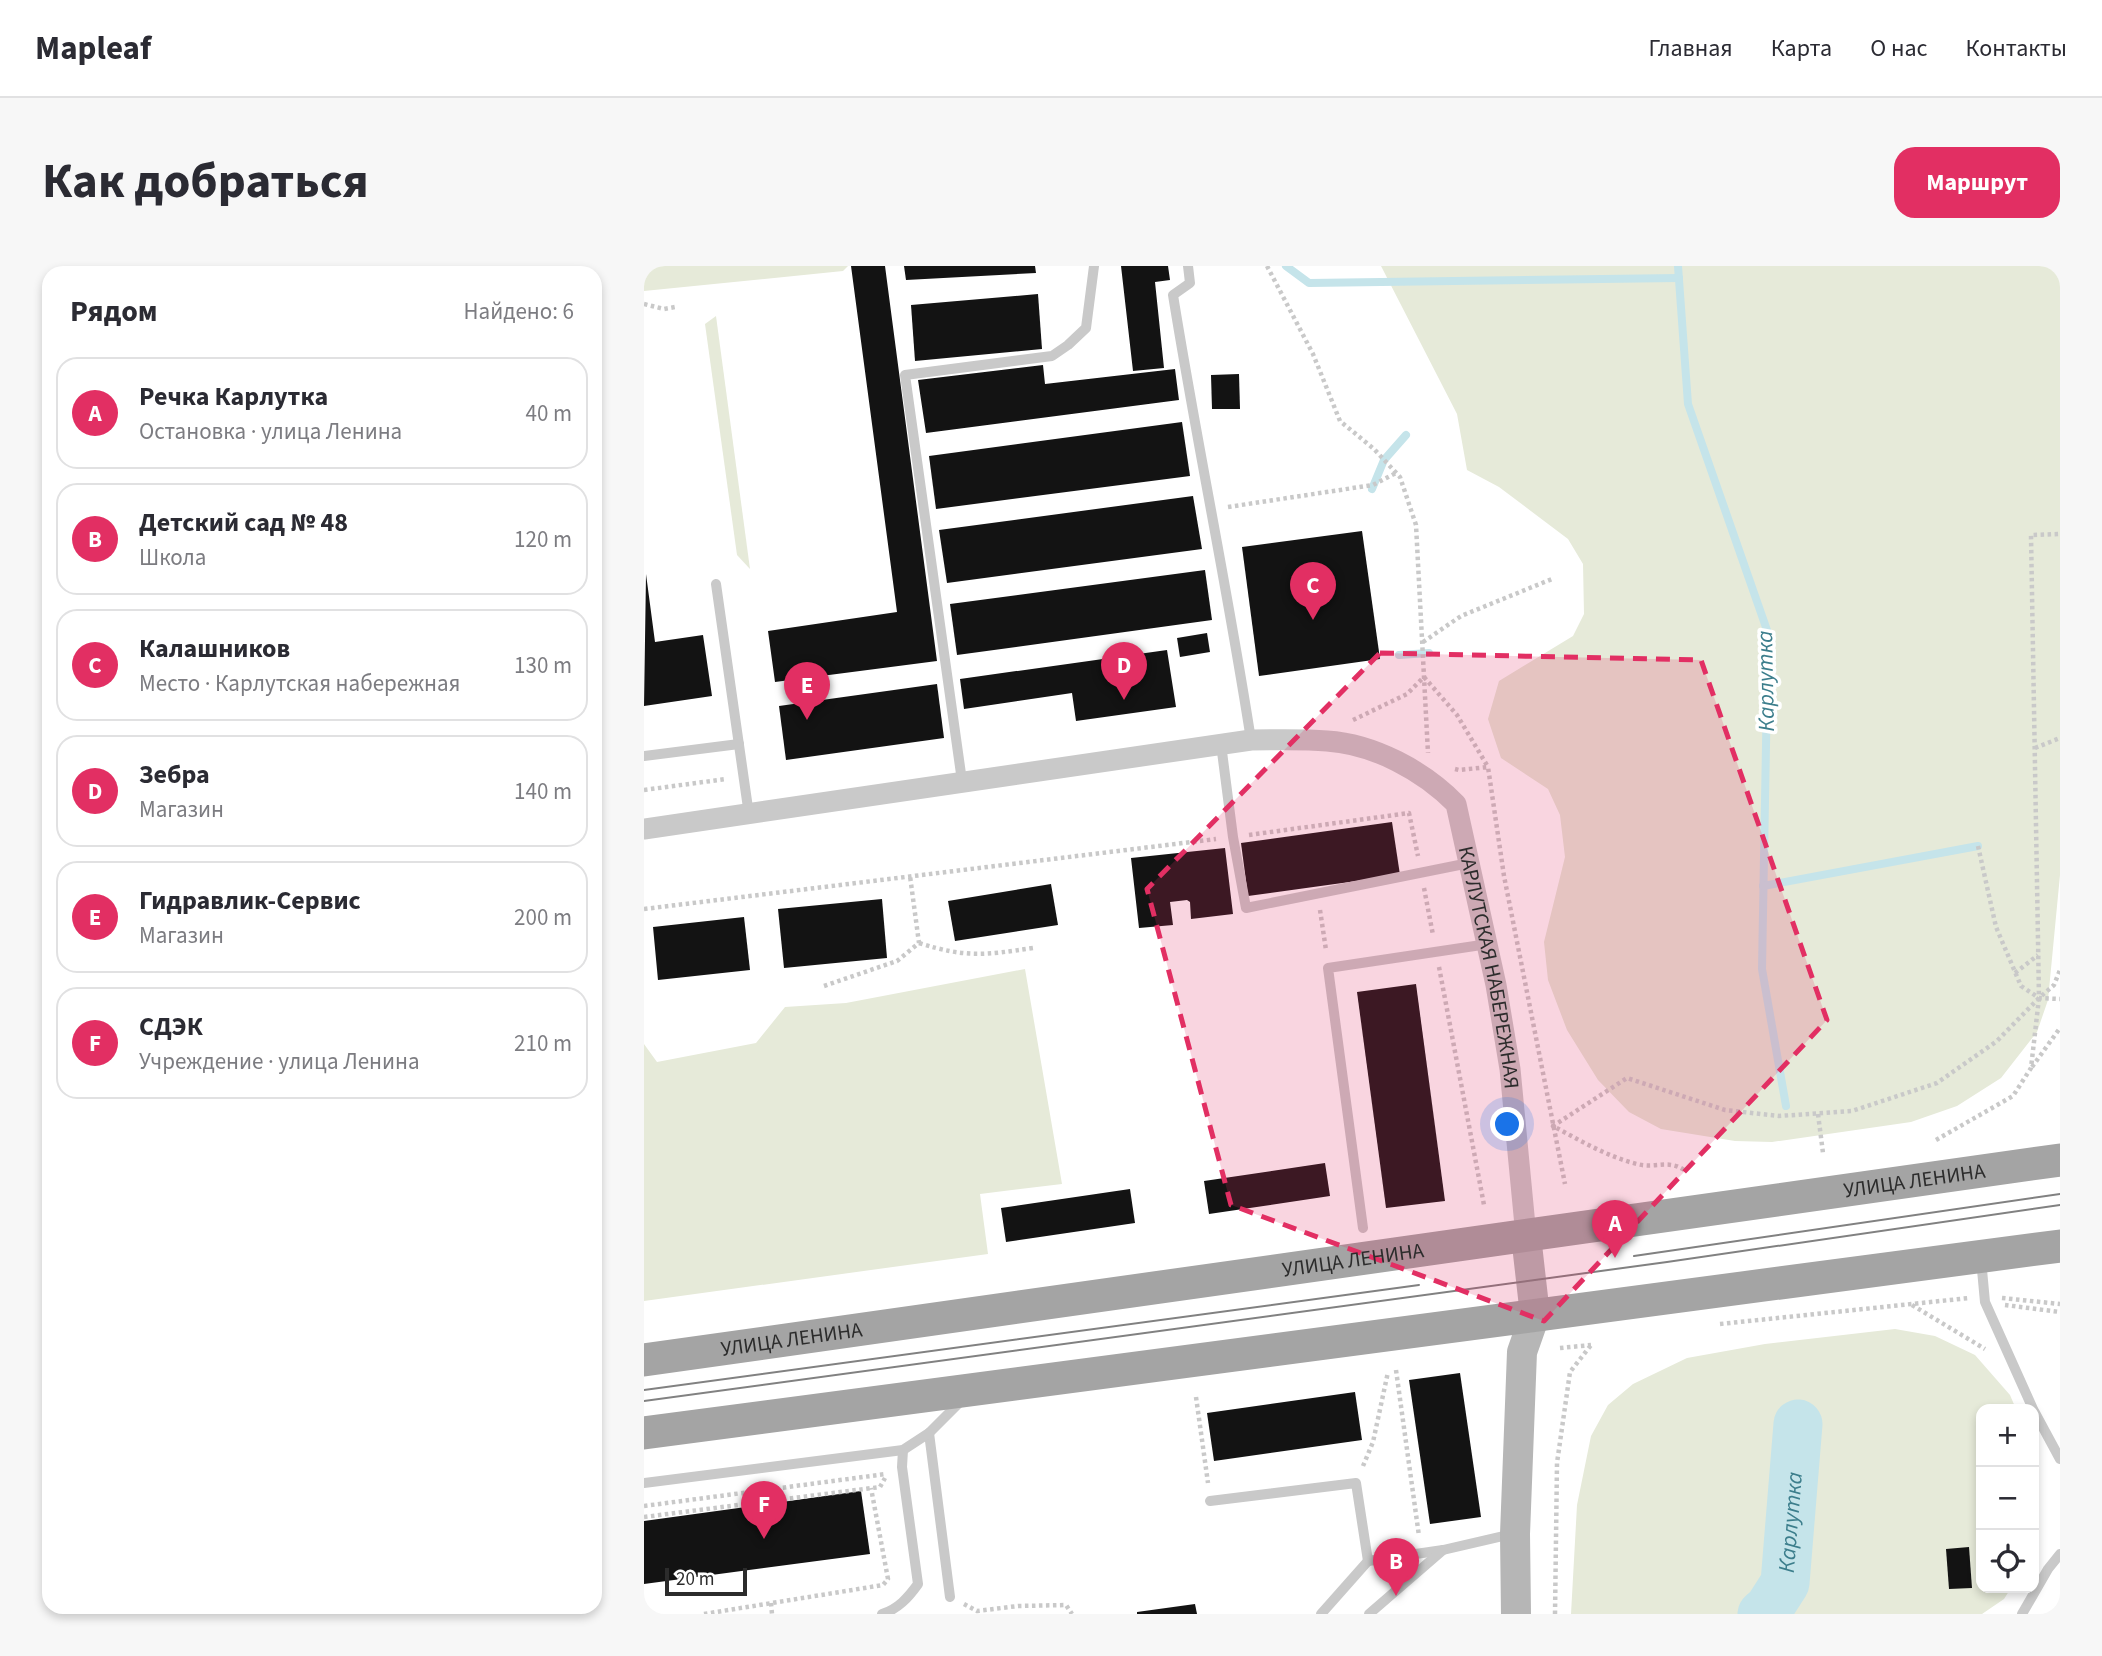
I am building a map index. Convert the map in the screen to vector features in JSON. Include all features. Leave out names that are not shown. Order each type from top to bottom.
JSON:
[{"type":"main road","name":"УЛИЦА ЛЕНИНА","points":[[644,1360],[2060,1160]]},
{"type":"main road","points":[[1516,1614],[1514,1534],[1522,1352],[1535,1315],[1526,1236]]},
{"type":"main road","points":[[644,1433],[2060,1246]]},
{"type":"street","name":"КАРЛУТСКАЯ НАБЕРЕЖНАЯ","points":[[644,829],[1251,740],[1330,741],[1382,754],[1424,778],[1457,804],[1488,944],[1510,1069],[1526,1236]]},
{"type":"lane","points":[[962,781],[905,375],[1052,356],[1069,345],[1086,328],[1094,266]]},
{"type":"lane","points":[[1188,266],[1190,284],[1173,295],[1251,740]]},
{"type":"lane","points":[[716,584],[749,815]]},
{"type":"lane","points":[[644,756],[739,744]]},
{"type":"lane","points":[[1221,744],[1233,837],[1246,908],[1469,863]]},
{"type":"lane","points":[[1363,1228],[1328,968],[1488,944]]},
{"type":"lane","points":[[1980,1256],[1985,1299],[2030,1404]]},
{"type":"lane","points":[[644,1483],[903,1450],[929,1433],[972,1390]]},
{"type":"lane","points":[[2039,1421],[2060,1459]]},
{"type":"lane","points":[[929,1433],[950,1597]]},
{"type":"lane","points":[[882,1614],[908,1598],[918,1584],[902,1468],[903,1450]]},
{"type":"lane","points":[[1210,1501],[1356,1483],[1368,1561]]},
{"type":"lane","points":[[1321,1614],[1368,1561],[1443,1550],[1514,1534]]},
{"type":"lane","points":[[1369,1614],[1443,1550]]},
{"type":"lane","points":[[2022,1614],[2048,1569],[2060,1554]]},
{"type":"path","points":[[1268,266],[1313,354],[1340,421],[1389,465]]},
{"type":"path","points":[[644,304],[664,309],[676,307]]},
{"type":"path","points":[[1210,510],[1373,485],[1396,473]]},
{"type":"path","points":[[2031,1068],[2039,998],[2031,535],[2060,534]]},
{"type":"path","points":[[1422,642],[1461,616],[1552,579]]},
{"type":"path","points":[[1424,677],[1457,715],[1488,767]]},
{"type":"path","points":[[2035,748],[2060,738]]},
{"type":"path","points":[[644,789],[743,777]]},
{"type":"path","points":[[644,909],[1409,813],[1484,1205]]},
{"type":"path","points":[[1978,846],[1997,927],[2021,986],[2039,998],[2060,999]]},
{"type":"path","points":[[910,876],[919,943]]},
{"type":"path","points":[[1317,893],[1328,968]]},
{"type":"path","points":[[919,943],[950,953],[984,956],[1033,948]]},
{"type":"path","points":[[824,985],[897,961],[919,943]]},
{"type":"path","points":[[2015,973],[2038,954]]},
{"type":"path","points":[[1684,1170],[1676,1164],[1639,1165],[1578,1140],[1553,1126],[1627,1078],[1725,1110],[1779,1116],[1852,1111],[1937,1083],[1997,1041],[2054,985],[2060,970]]},
{"type":"path","points":[[1936,1140],[2012,1096],[2060,1028]]},
{"type":"path","points":[[1818,1114],[1823,1153]]},
{"type":"path","points":[[1985,1299],[2060,1312]]},
{"type":"path","points":[[1712,1325],[1985,1299],[2060,1304]]},
{"type":"path","points":[[1911,1304],[2013,1365]]},
{"type":"path","points":[[1555,1614],[1559,1450],[1570,1372],[1591,1345],[1560,1348]]},
{"type":"path","points":[[1396,1370],[1421,1553]]},
{"type":"path","points":[[1356,1483],[1373,1442],[1388,1372]]},
{"type":"path","points":[[1196,1397],[1210,1501]]},
{"type":"path","points":[[644,1506],[887,1474],[902,1468]]},
{"type":"path","points":[[644,1517],[880,1487]]},
{"type":"path","points":[[704,1614],[883,1585],[888,1579],[871,1488]]},
{"type":"path","points":[[759,1491],[761,1502]]},
{"type":"path","points":[[950,1597],[977,1611],[1018,1606],[1066,1605],[1072,1614]]},
{"type":"path","points":[[771,1603],[772,1614]]},
{"type":"highlighted area","points":[[1380,653],[1701,660],[1827,1020],[1544,1321],[1231,1205],[1147,889]]},
{"type":"green space","points":[[644,266],[848,266],[843,271],[644,291]]},
{"type":"green space","points":[[1381,266],[2060,266],[2060,875],[2048,1000],[2037,1032],[2001,1078],[1957,1106],[1911,1122],[1772,1142],[1735,1141],[1661,1129],[1629,1112],[1598,1080],[1567,1030],[1548,980],[1544,942],[1565,857],[1560,815],[1548,789],[1501,758],[1488,719],[1499,681],[1573,636],[1584,614],[1583,564],[1568,539],[1499,487],[1467,470],[1457,414]]},
{"type":"green space","points":[[716,316],[750,569],[737,555],[705,324]]},
{"type":"green space","points":[[1025,969],[1062,1184],[980,1194],[988,1254],[644,1301],[644,1044],[657,1062],[756,1043],[785,1007],[846,1003]]},
{"type":"green space","points":[[1895,1329],[1935,1336],[1975,1355],[2010,1395],[2014,1404],[1976,1404],[1976,1593],[2008,1593],[2004,1599],[1982,1614],[1571,1614],[1577,1505],[1591,1436],[1608,1405],[1633,1384],[1687,1358],[1765,1344]]},
{"type":"building","points":[[851,266],[885,266],[937,661],[775,682],[768,631],[897,612]]},
{"type":"building","points":[[904,266],[1035,266],[1036,273],[906,280]]},
{"type":"building","points":[[1121,266],[1168,266],[1170,280],[1155,282],[1164,368],[1133,371]]},
{"type":"building","points":[[1038,294],[1042,349],[915,361],[911,305]]},
{"type":"building","points":[[1043,365],[1045,384],[1175,369],[1179,400],[926,433],[918,380]]},
{"type":"building","points":[[1239,374],[1240,409],[1212,409],[1211,375]]},
{"type":"building","points":[[1182,422],[1190,476],[936,509],[929,456]]},
{"type":"building","points":[[1193,496],[1202,549],[947,583],[939,530]]},
{"type":"building","points":[[1362,531],[1380,659],[1259,676],[1242,547]]},
{"type":"building","points":[[1205,570],[1212,620],[957,655],[950,604]]},
{"type":"building","points":[[646,574],[655,642],[703,635],[712,696],[644,706]]},
{"type":"building","points":[[1207,633],[1210,652],[1180,657],[1177,638]]},
{"type":"building","points":[[1167,650],[1176,707],[1076,721],[1072,693],[964,709],[960,679]]},
{"type":"building","points":[[937,684],[944,738],[786,760],[779,706]]},
{"type":"building","points":[[1392,822],[1400,875],[1248,896],[1241,843]]},
{"type":"building","points":[[1225,848],[1233,914],[1191,919],[1190,902],[1170,902],[1173,925],[1139,928],[1131,858]]},
{"type":"building","points":[[1051,884],[1058,925],[955,941],[948,901]]},
{"type":"building","points":[[882,899],[887,958],[784,968],[778,909]]},
{"type":"building","points":[[744,917],[750,970],[658,980],[653,927]]},
{"type":"building","points":[[1416,984],[1445,1201],[1386,1208],[1357,992]]},
{"type":"building","points":[[1325,1163],[1330,1196],[1209,1214],[1204,1181]]},
{"type":"building","points":[[1130,1189],[1135,1223],[1006,1242],[1001,1208]]},
{"type":"building","points":[[1460,1373],[1481,1517],[1430,1524],[1409,1380]]},
{"type":"building","points":[[1355,1392],[1362,1440],[1214,1461],[1207,1413]]},
{"type":"building","points":[[861,1491],[870,1554],[644,1584],[644,1521]]},
{"type":"building","points":[[1969,1547],[1972,1588],[1949,1589],[1946,1549]]},
{"type":"building","points":[[1195,1604],[1197,1614],[1137,1614],[1137,1612]]},
{"type":"waterway","points":[[1286,266],[1309,283],[1679,278]]},
{"type":"waterway","name":"Карлутка","points":[[1678,266],[1688,404],[1768,633],[1762,969],[1786,1106]]},
{"type":"waterway","points":[[1372,489],[1384,460],[1406,435]]},
{"type":"waterway","points":[[1399,655],[1429,653]]},
{"type":"waterway","points":[[1763,886],[1978,846]]},
{"type":"waterway","name":"Карлутка","points":[[1762,1614],[1785,1583],[1798,1424]]},
{"type":"tram line","points":[[1634,1256],[2060,1194]]},
{"type":"tram line","points":[[644,1401],[1667,1262],[2060,1205]]},
{"type":"tram line","points":[[644,1390],[1419,1285]]},
{"type":"place","name":"Калашников","points":[[1313,620]]},
{"type":"place","name":"Зебра","points":[[1124,700]]},
{"type":"place","name":"Гидравлик-Сервис","points":[[807,720]]},
{"type":"place","name":"Речка Карлутка","points":[[1615,1258]]},
{"type":"place","name":"СДЭК","points":[[764,1539]]},
{"type":"place","name":"Детский сад № 48","points":[[1396,1596]]}]
